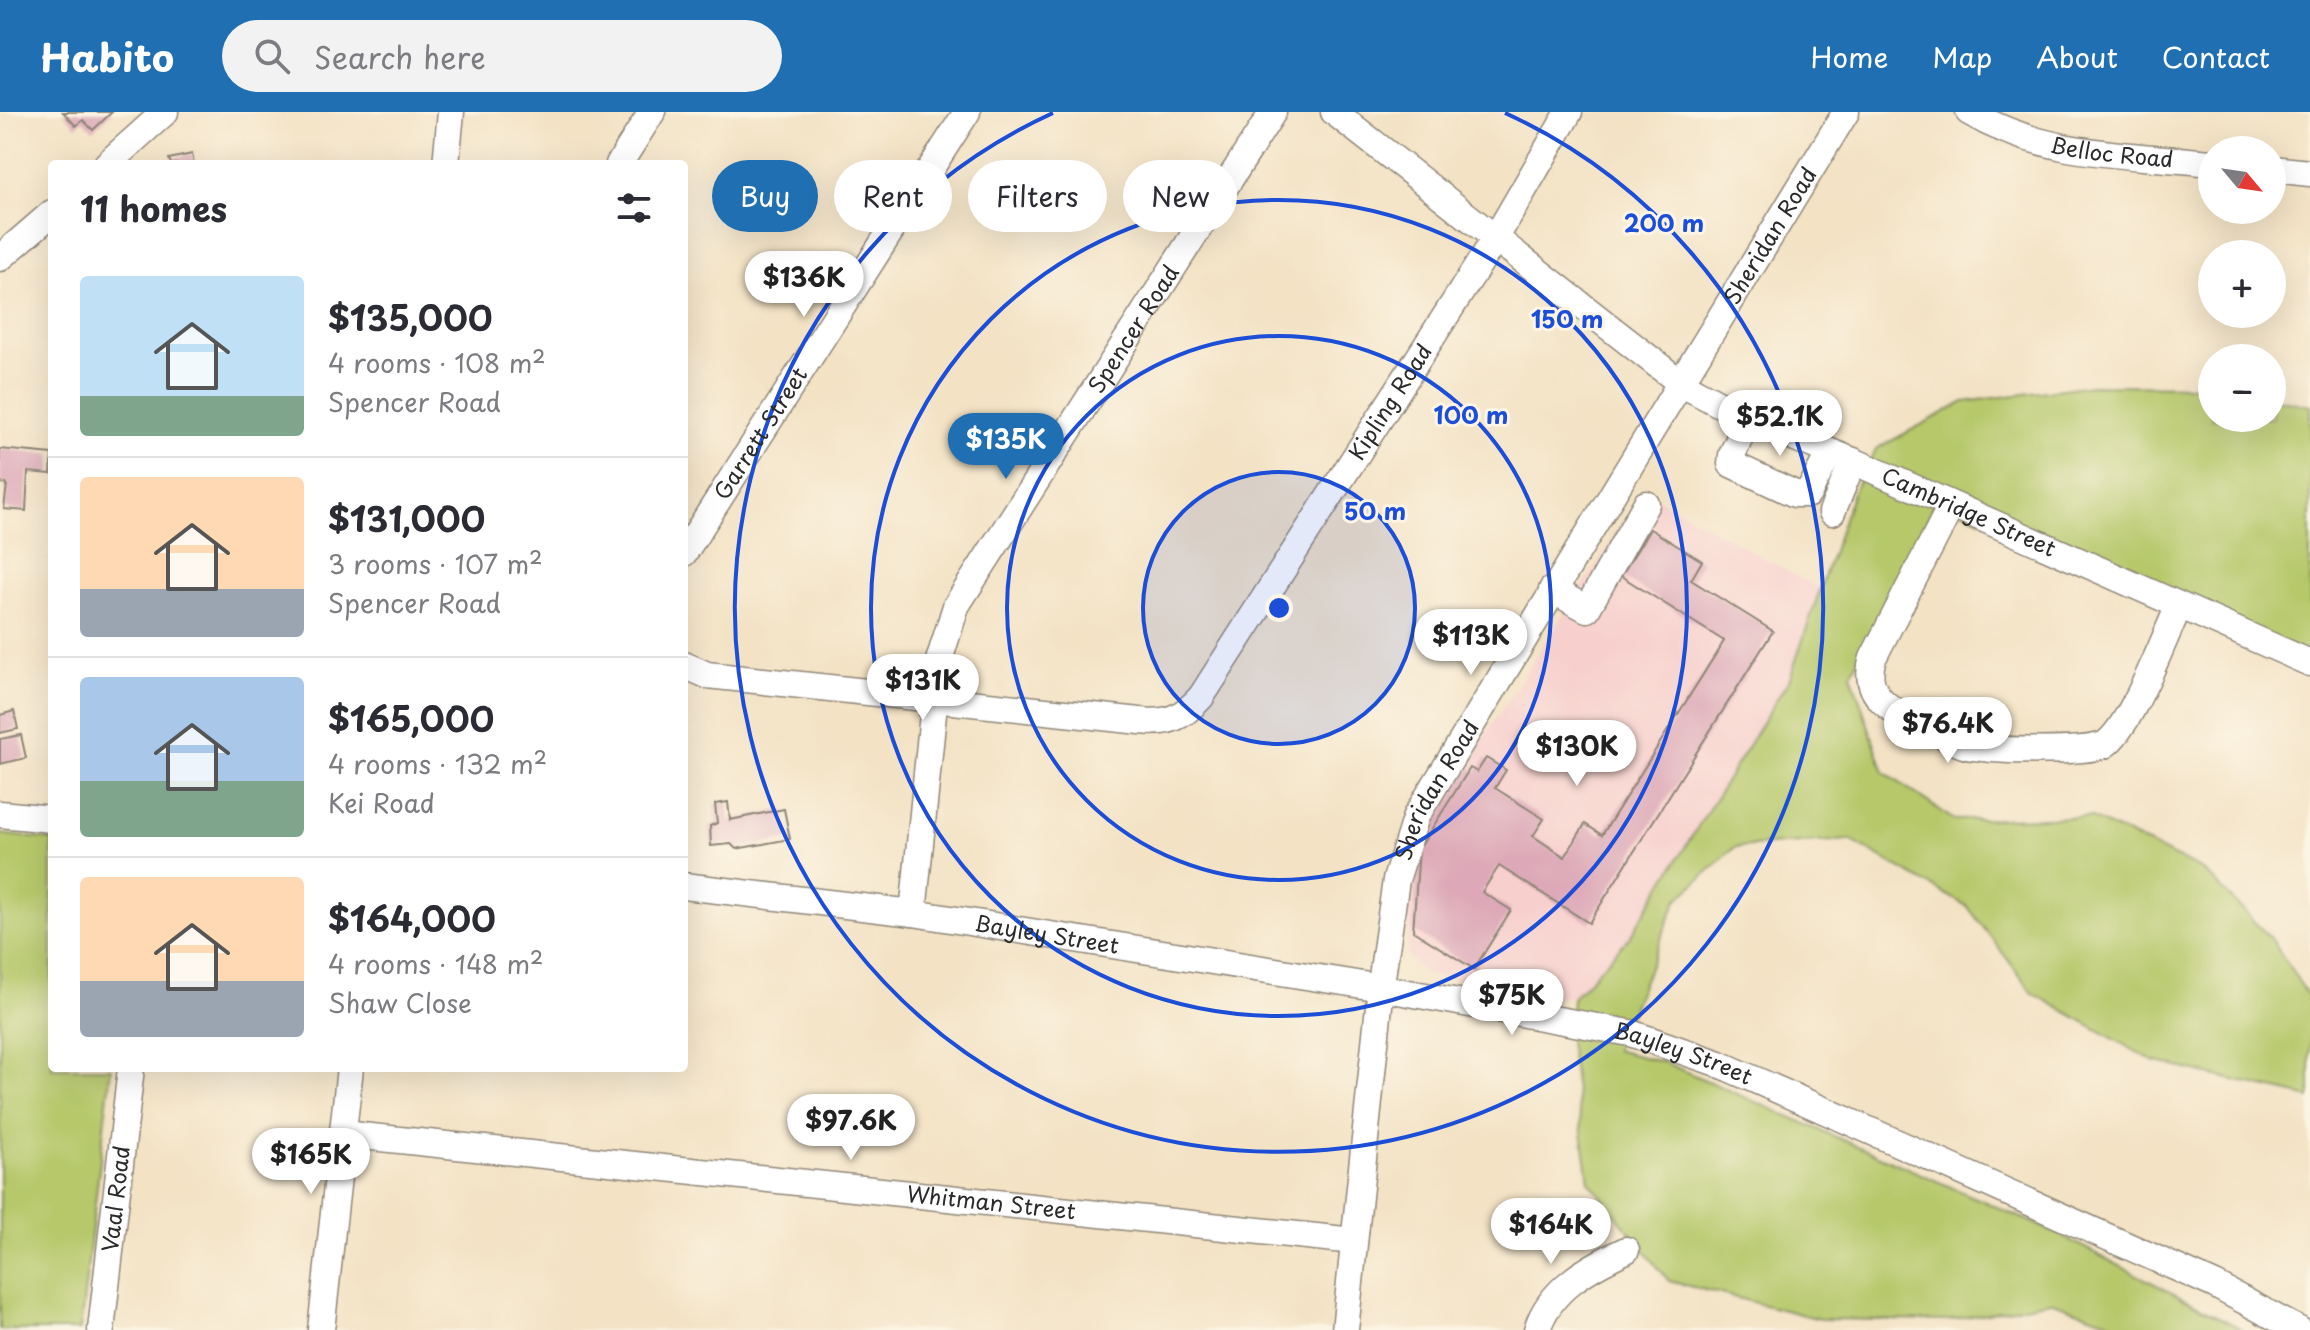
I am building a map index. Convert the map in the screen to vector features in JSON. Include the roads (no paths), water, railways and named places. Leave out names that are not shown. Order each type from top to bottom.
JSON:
[{"type":"street","points":[[111,160],[165,112]]},
{"type":"street","points":[[446,160],[451,112]]},
{"type":"street","points":[[622,160],[652,112]]},
{"type":"street","name":"Garrett Street","points":[[688,547],[967,112]]},
{"type":"street","name":"Spencer Road","points":[[913,913],[934,698],[944,638],[956,606],[1273,112]]},
{"type":"street","name":"Cambridge Street","points":[[1334,112],[1682,384],[1748,419],[1842,456],[2310,663]]},
{"type":"street","name":"Kipling Road","points":[[934,698],[1140,721],[1172,721],[1201,697],[1495,239],[1569,112]]},
{"type":"street","name":"Sheridan Road","points":[[1345,1330],[1381,988],[1396,880],[1416,816],[1846,112]]},
{"type":"street","name":"Belloc Road","points":[[1969,112],[2017,137],[2045,146],[2198,162]]},
{"type":"street","points":[[2286,170],[2310,173]]},
{"type":"street","points":[[0,258],[48,216]]},
{"type":"street","points":[[1748,419],[1731,464],[1795,494],[1803,496],[1811,491],[1842,456]]},
{"type":"street","points":[[1832,512],[1842,456]]},
{"type":"street","points":[[1552,590],[1587,609],[1646,504]]},
{"type":"street","points":[[1951,506],[1873,658],[1870,670],[1875,690],[1890,710],[1960,743],[1981,748],[2094,748],[2109,743],[2128,714],[2179,606]]},
{"type":"street","points":[[688,667],[707,675],[934,698]]},
{"type":"street","points":[[0,814],[48,819]]},
{"type":"street","name":"Bayley Street","points":[[688,886],[913,913],[1381,988],[1630,1033],[1663,1042],[1774,1088],[2215,1285],[2299,1330]]},
{"type":"street","name":"Vaal Road","points":[[101,1330],[131,1072]]},
{"type":"street","points":[[321,1330],[350,1072]]},
{"type":"street","name":"Whitman Street","points":[[343,1134],[1354,1241]]},
{"type":"street","points":[[1537,1330],[1542,1314],[1571,1282],[1591,1266],[1626,1250]]}]
